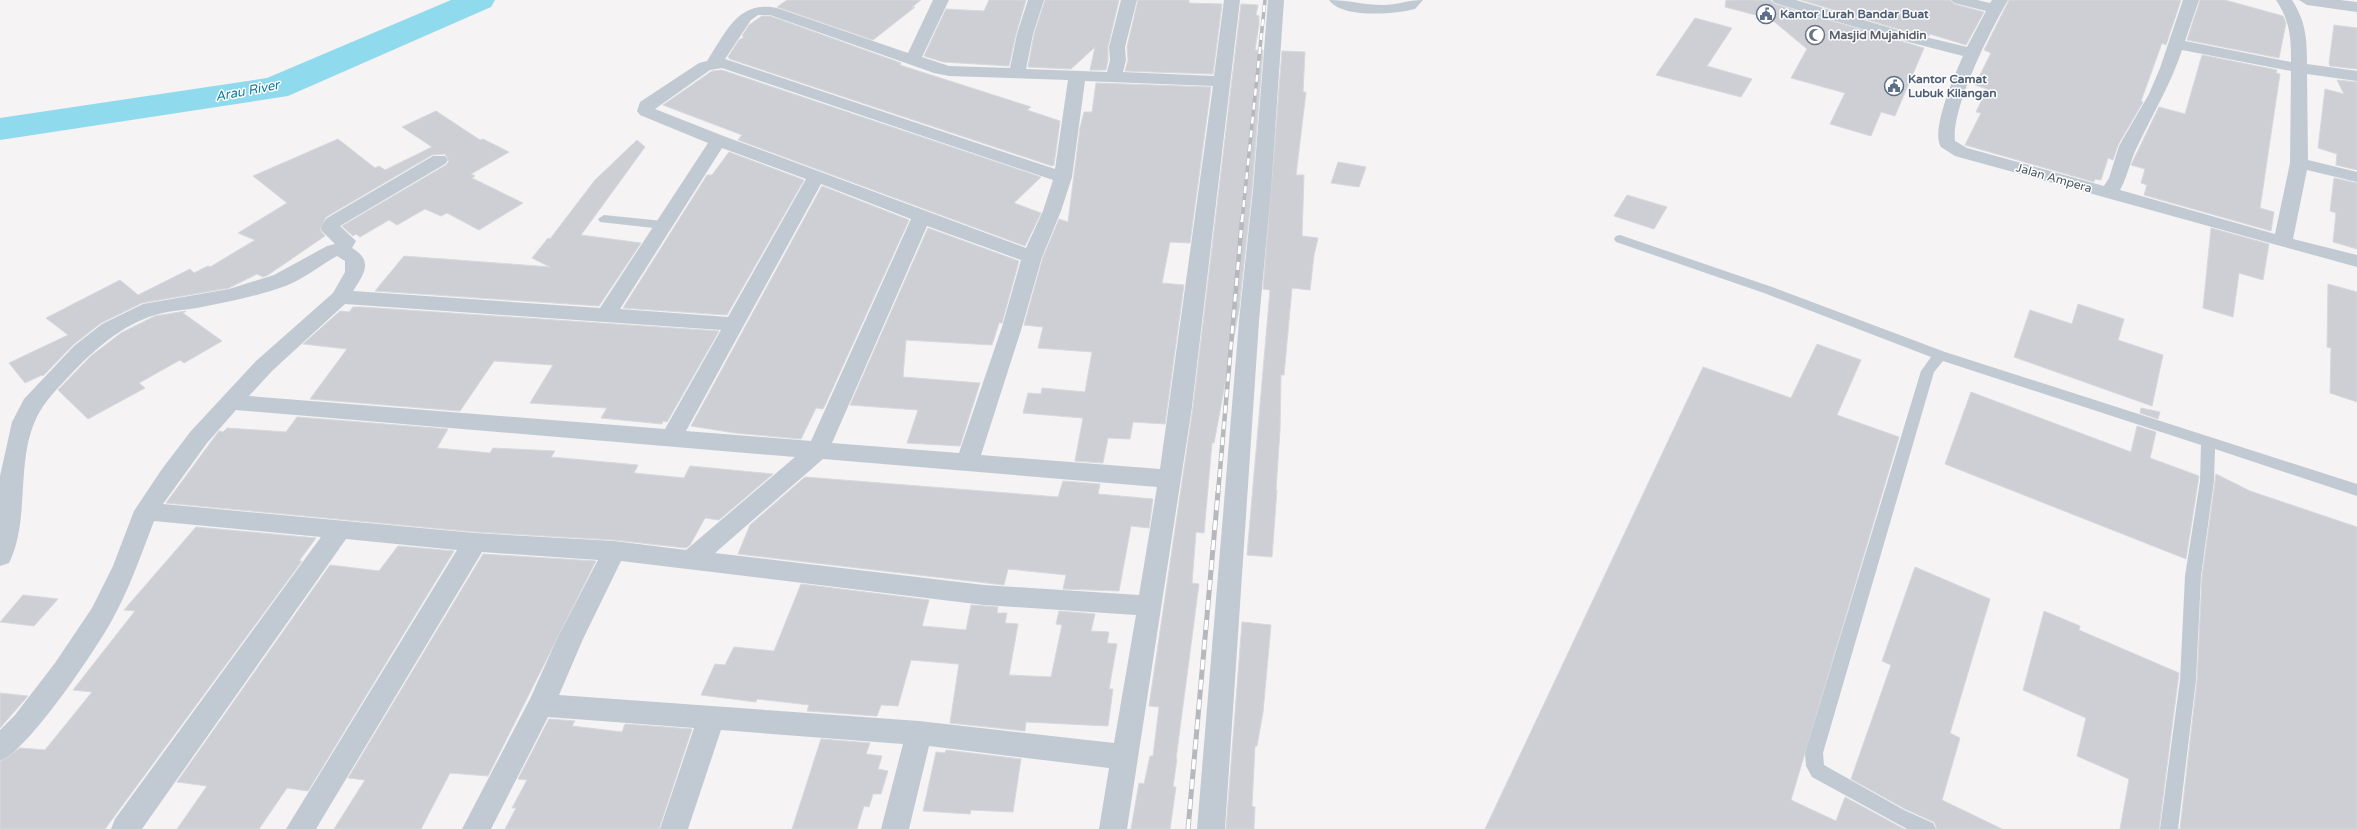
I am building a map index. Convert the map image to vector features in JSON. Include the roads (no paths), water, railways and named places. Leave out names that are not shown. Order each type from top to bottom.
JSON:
[{"type":"street","points":[[913,59],[941,0]]},
{"type":"street","points":[[1017,74],[1025,34],[1036,0]]},
{"type":"street","points":[[1114,77],[1118,60],[1117,47],[1129,0]]},
{"type":"street","points":[[1113,829],[1170,479],[1196,293],[1232,0]]},
{"type":"street","points":[[1211,829],[1249,321],[1262,190],[1266,116],[1276,0]]},
{"type":"street","points":[[1337,0],[1366,8],[1388,10],[1410,6],[1415,0]]},
{"type":"street","points":[[1780,0],[1895,34],[1971,53]]},
{"type":"street","points":[[1959,0],[1998,5]]},
{"type":"street","name":"Jalan Ampera","points":[[1998,5],[1971,53],[1962,76],[1947,127],[1947,143],[1961,152],[2109,193],[2118,178],[2128,146],[2157,94],[2176,44],[2190,0]]},
{"type":"street","points":[[2283,242],[2299,163],[2300,33],[2290,9],[2284,0]]},
{"type":"street","points":[[2307,0],[2357,7]]},
{"type":"street","points":[[713,64],[745,17],[750,11],[757,10],[772,11],[888,52],[913,59],[934,68],[1017,74],[1221,81]]},
{"type":"street","points":[[2176,44],[2299,68],[2357,76]]},
{"type":"street","points":[[1032,258],[921,218],[816,176],[718,141],[650,114],[645,109],[649,102],[705,66],[723,64],[741,68],[1063,177]]},
{"type":"street","points":[[967,463],[1010,334],[1032,258],[1052,211],[1063,177],[1071,131],[1077,76]]},
{"type":"street","points":[[606,315],[718,141]]},
{"type":"street","points":[[0,556],[8,519],[12,470],[23,422],[32,405],[48,385],[81,351],[109,330],[150,310],[231,295],[260,286],[291,275],[326,254],[341,250],[346,244],[346,241],[331,230],[331,225],[334,222],[439,160]]},
{"type":"street","points":[[2299,163],[2357,177]]},
{"type":"street","points":[[671,438],[816,176]]},
{"type":"street","points":[[2109,193],[2357,262]]},
{"type":"street","points":[[691,560],[818,450],[921,218]]},
{"type":"street","points":[[0,749],[25,722],[60,677],[102,615],[125,566],[146,511],[170,475],[199,437],[264,366],[340,297],[355,272],[356,264],[355,258],[341,250]]},
{"type":"street","points":[[340,297],[734,324]]},
{"type":"street","points":[[231,402],[1170,479]]},
{"type":"street","points":[[146,511],[475,542],[614,551],[984,594],[1150,606]]},
{"type":"street","points":[[125,829],[268,632],[340,529]]},
{"type":"street","points":[[300,829],[475,542]]},
{"type":"street","points":[[476,829],[541,705],[570,639],[614,551]]},
{"type":"street","points":[[541,705],[919,733],[1124,757]]},
{"type":"street","points":[[674,829],[711,718]]},
{"type":"street","points":[[895,829],[919,733]]},
{"type":"lane","points":[[604,219],[663,225]]},
{"type":"lane","points":[[1620,239],[1768,290],[1940,355],[2357,490]]},
{"type":"lane","points":[[1927,829],[1898,816],[1818,771],[1813,759],[1928,371],[1940,355]]},
{"type":"lane","points":[[2168,829],[2188,680],[2193,576],[2207,480],[2208,441]]},
{"type":"waterway","name":"Arau River","points":[[0,129],[275,88],[479,0]]},
{"type":"railway","points":[[1242,221],[1265,0]]},
{"type":"railway","points":[[1218,493],[1242,220]]},
{"type":"railway","points":[[1188,829],[1218,492]]},
{"type":"place","name":"Kantor Lurah Bandar Buat","points":[[1766,14]]},
{"type":"place","name":"Masjid Mujahidin","points":[[1815,35]]},
{"type":"place","name":"Kantor Camat Lubuk Kilangan","points":[[1894,86]]}]
